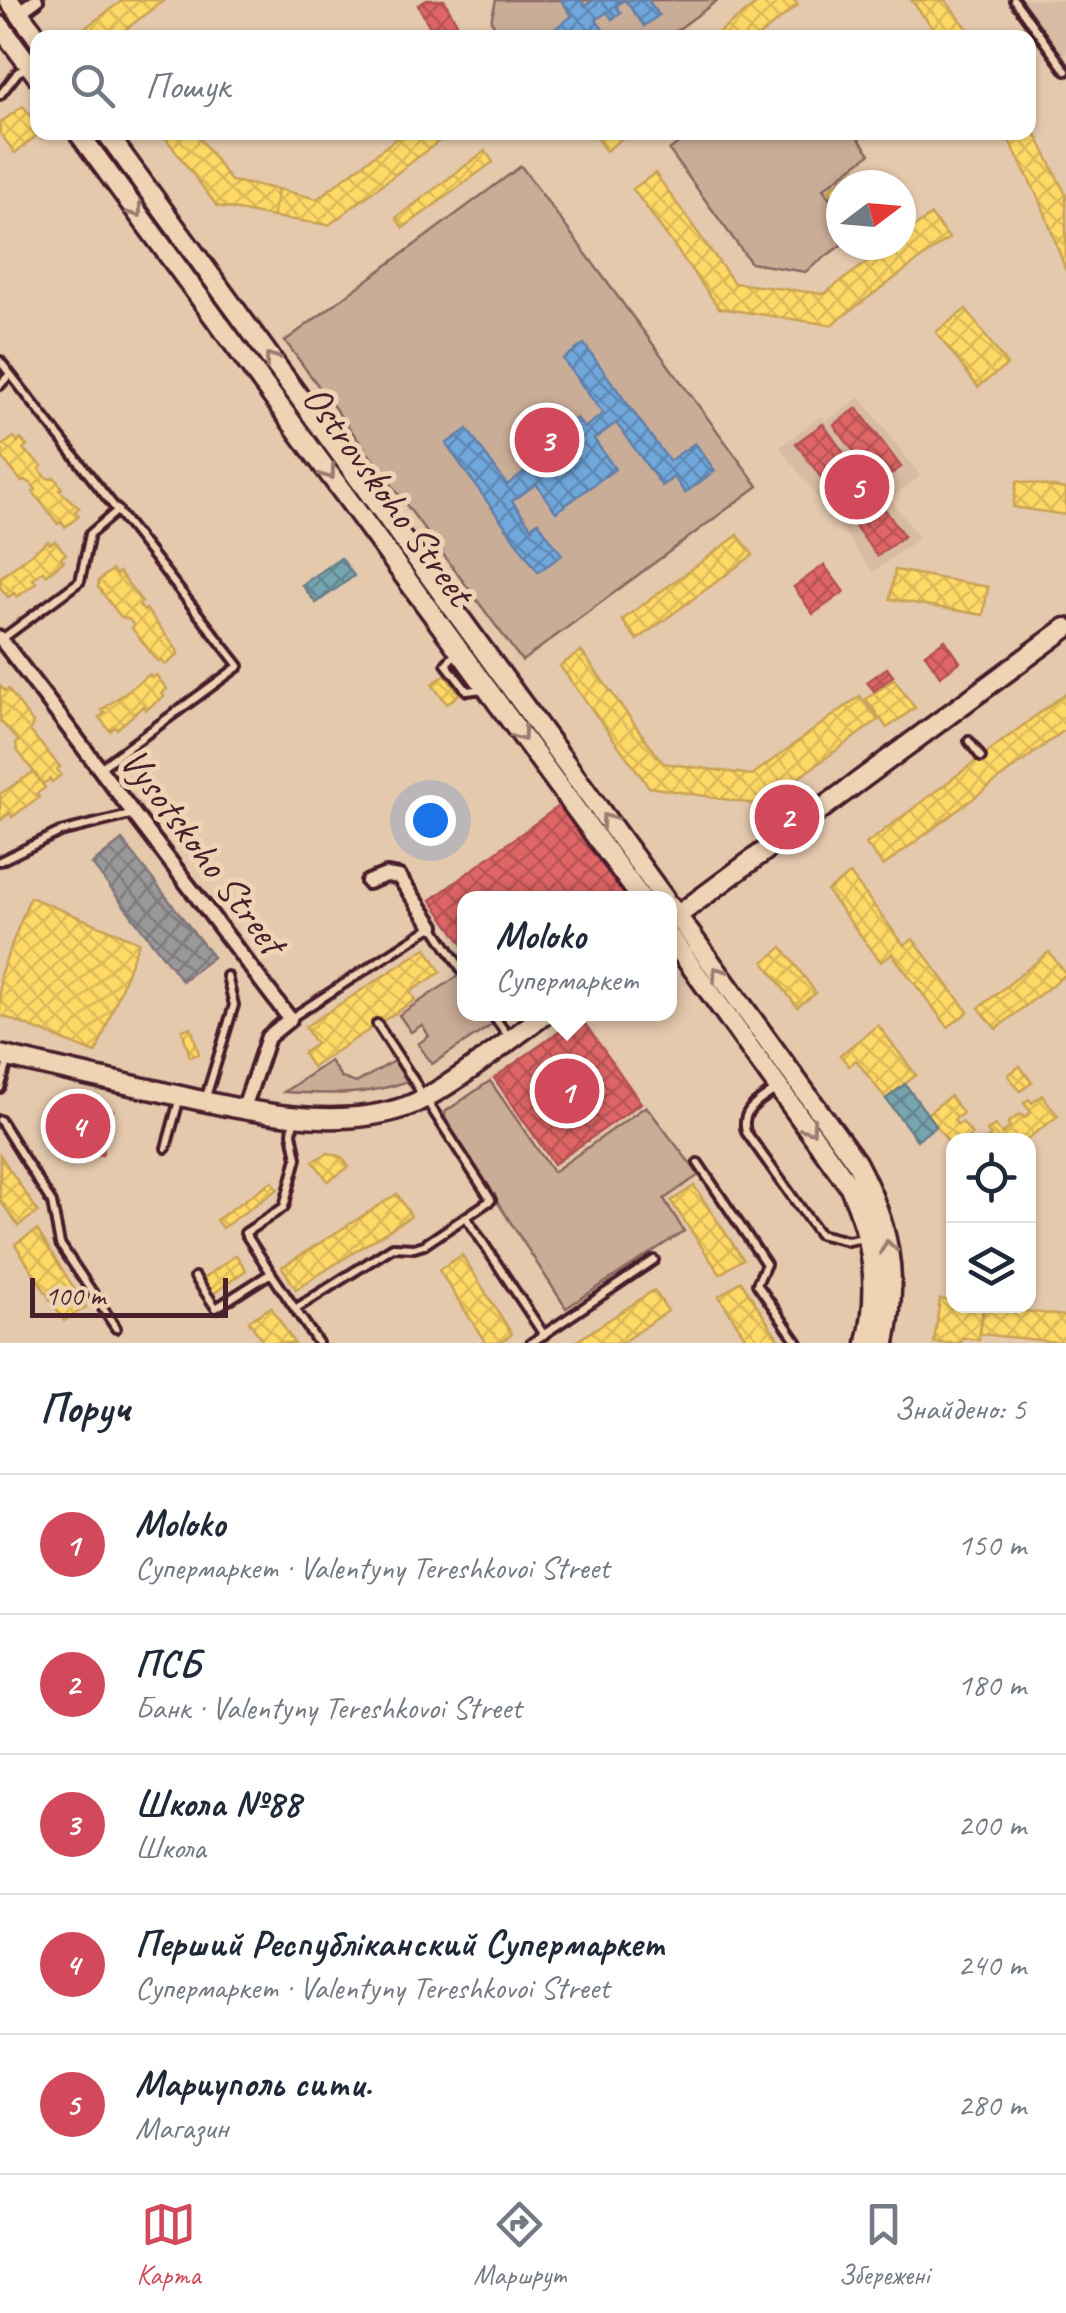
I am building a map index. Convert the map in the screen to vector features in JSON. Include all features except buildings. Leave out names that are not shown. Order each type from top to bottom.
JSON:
[{"type":"street","points":[[32,30],[14,6],[36,0]]},
{"type":"street","points":[[0,26],[30,67]]},
{"type":"street","name":"Ostrovskoho Street","points":[[84,140],[637,891]]},
{"type":"street","name":"Ostrovskoho Street","points":[[112,140],[659,891]]},
{"type":"street","points":[[677,910],[1066,628]]},
{"type":"street","name":"Vysotskoho Street","points":[[1,639],[290,1018]]},
{"type":"street","points":[[368,882],[386,874],[399,876],[433,926]]},
{"type":"street","points":[[677,921],[856,1162],[875,1198],[887,1236],[893,1275],[884,1343]]},
{"type":"street","points":[[677,946],[850,1186],[868,1237],[876,1284],[867,1343]]},
{"type":"street","points":[[243,1111],[268,1037],[290,1018]]},
{"type":"street","points":[[5,1056],[243,1111],[294,1116],[386,1112],[425,1098],[535,1021]]},
{"type":"lane","points":[[1014,0],[1066,71]]},
{"type":"lane","points":[[0,95],[18,72],[30,72]]},
{"type":"lane","points":[[0,362],[239,666],[100,768]]},
{"type":"lane","points":[[0,385],[10,374]]},
{"type":"lane","points":[[1,639],[80,580],[90,534],[118,510]]},
{"type":"lane","points":[[969,741],[981,757]]},
{"type":"lane","points":[[0,861],[60,832],[136,814]]},
{"type":"lane","points":[[290,1018],[433,926],[457,962]]},
{"type":"lane","points":[[205,1101],[234,1005],[227,976]]},
{"type":"lane","points":[[497,1021],[510,1039]]},
{"type":"lane","points":[[295,1309],[392,1247],[414,1248],[424,1244],[491,1200],[377,1024]]},
{"type":"lane","points":[[0,1088],[5,1056]]},
{"type":"lane","points":[[780,1087],[746,1111],[746,1132],[819,1234],[848,1241],[868,1237]]},
{"type":"lane","points":[[166,1148],[180,1096]]},
{"type":"lane","points":[[294,1116],[292,1133],[297,1158],[284,1207],[245,1233],[318,1343]]},
{"type":"lane","points":[[0,1120],[52,1203],[60,1244],[116,1328]]},
{"type":"lane","points":[[698,1164],[766,1264],[757,1284],[798,1343]]},
{"type":"lane","points":[[466,1217],[544,1334]]},
{"type":"lane","points":[[532,1343],[654,1260]]},
{"type":"lane","points":[[195,1276],[216,1308],[271,1273]]},
{"type":"shaded area","points":[[496,0],[718,0],[677,30],[498,30],[491,21]]},
{"type":"shaded area","points":[[1014,0],[1066,0],[1066,71],[1036,30]]},
{"type":"shaded area","points":[[683,140],[860,140],[870,154],[849,170],[826,170],[826,256],[805,272],[751,263],[669,150]]},
{"type":"shaded area","points":[[521,166],[758,486],[522,661],[285,341]]},
{"type":"shaded area","points":[[860,397],[920,476],[890,499],[919,537],[873,572],[780,447],[821,416],[826,422]]},
{"type":"shaded area","points":[[457,977],[457,1021],[493,1024],[432,1064],[418,1044],[429,1036],[422,1025],[411,1032],[399,1015]]},
{"type":"shaded area","points":[[330,1061],[342,1078],[356,1083],[394,1061],[408,1081],[361,1092],[284,1092]]},
{"type":"shaded area","points":[[490,1081],[553,1172],[646,1106],[699,1175],[664,1199],[684,1231],[566,1308],[445,1121],[445,1112]]},
{"type":"place","name":"Школа №88","points":[[547,440]]},
{"type":"place","name":"Мариуполь сити.","points":[[857,487]]},
{"type":"place","name":"ПСБ","points":[[787,817]]},
{"type":"place","name":"Moloko","points":[[567,1091]]},
{"type":"place","name":"Перший Республiканский Супермаркет","points":[[78,1126]]}]
